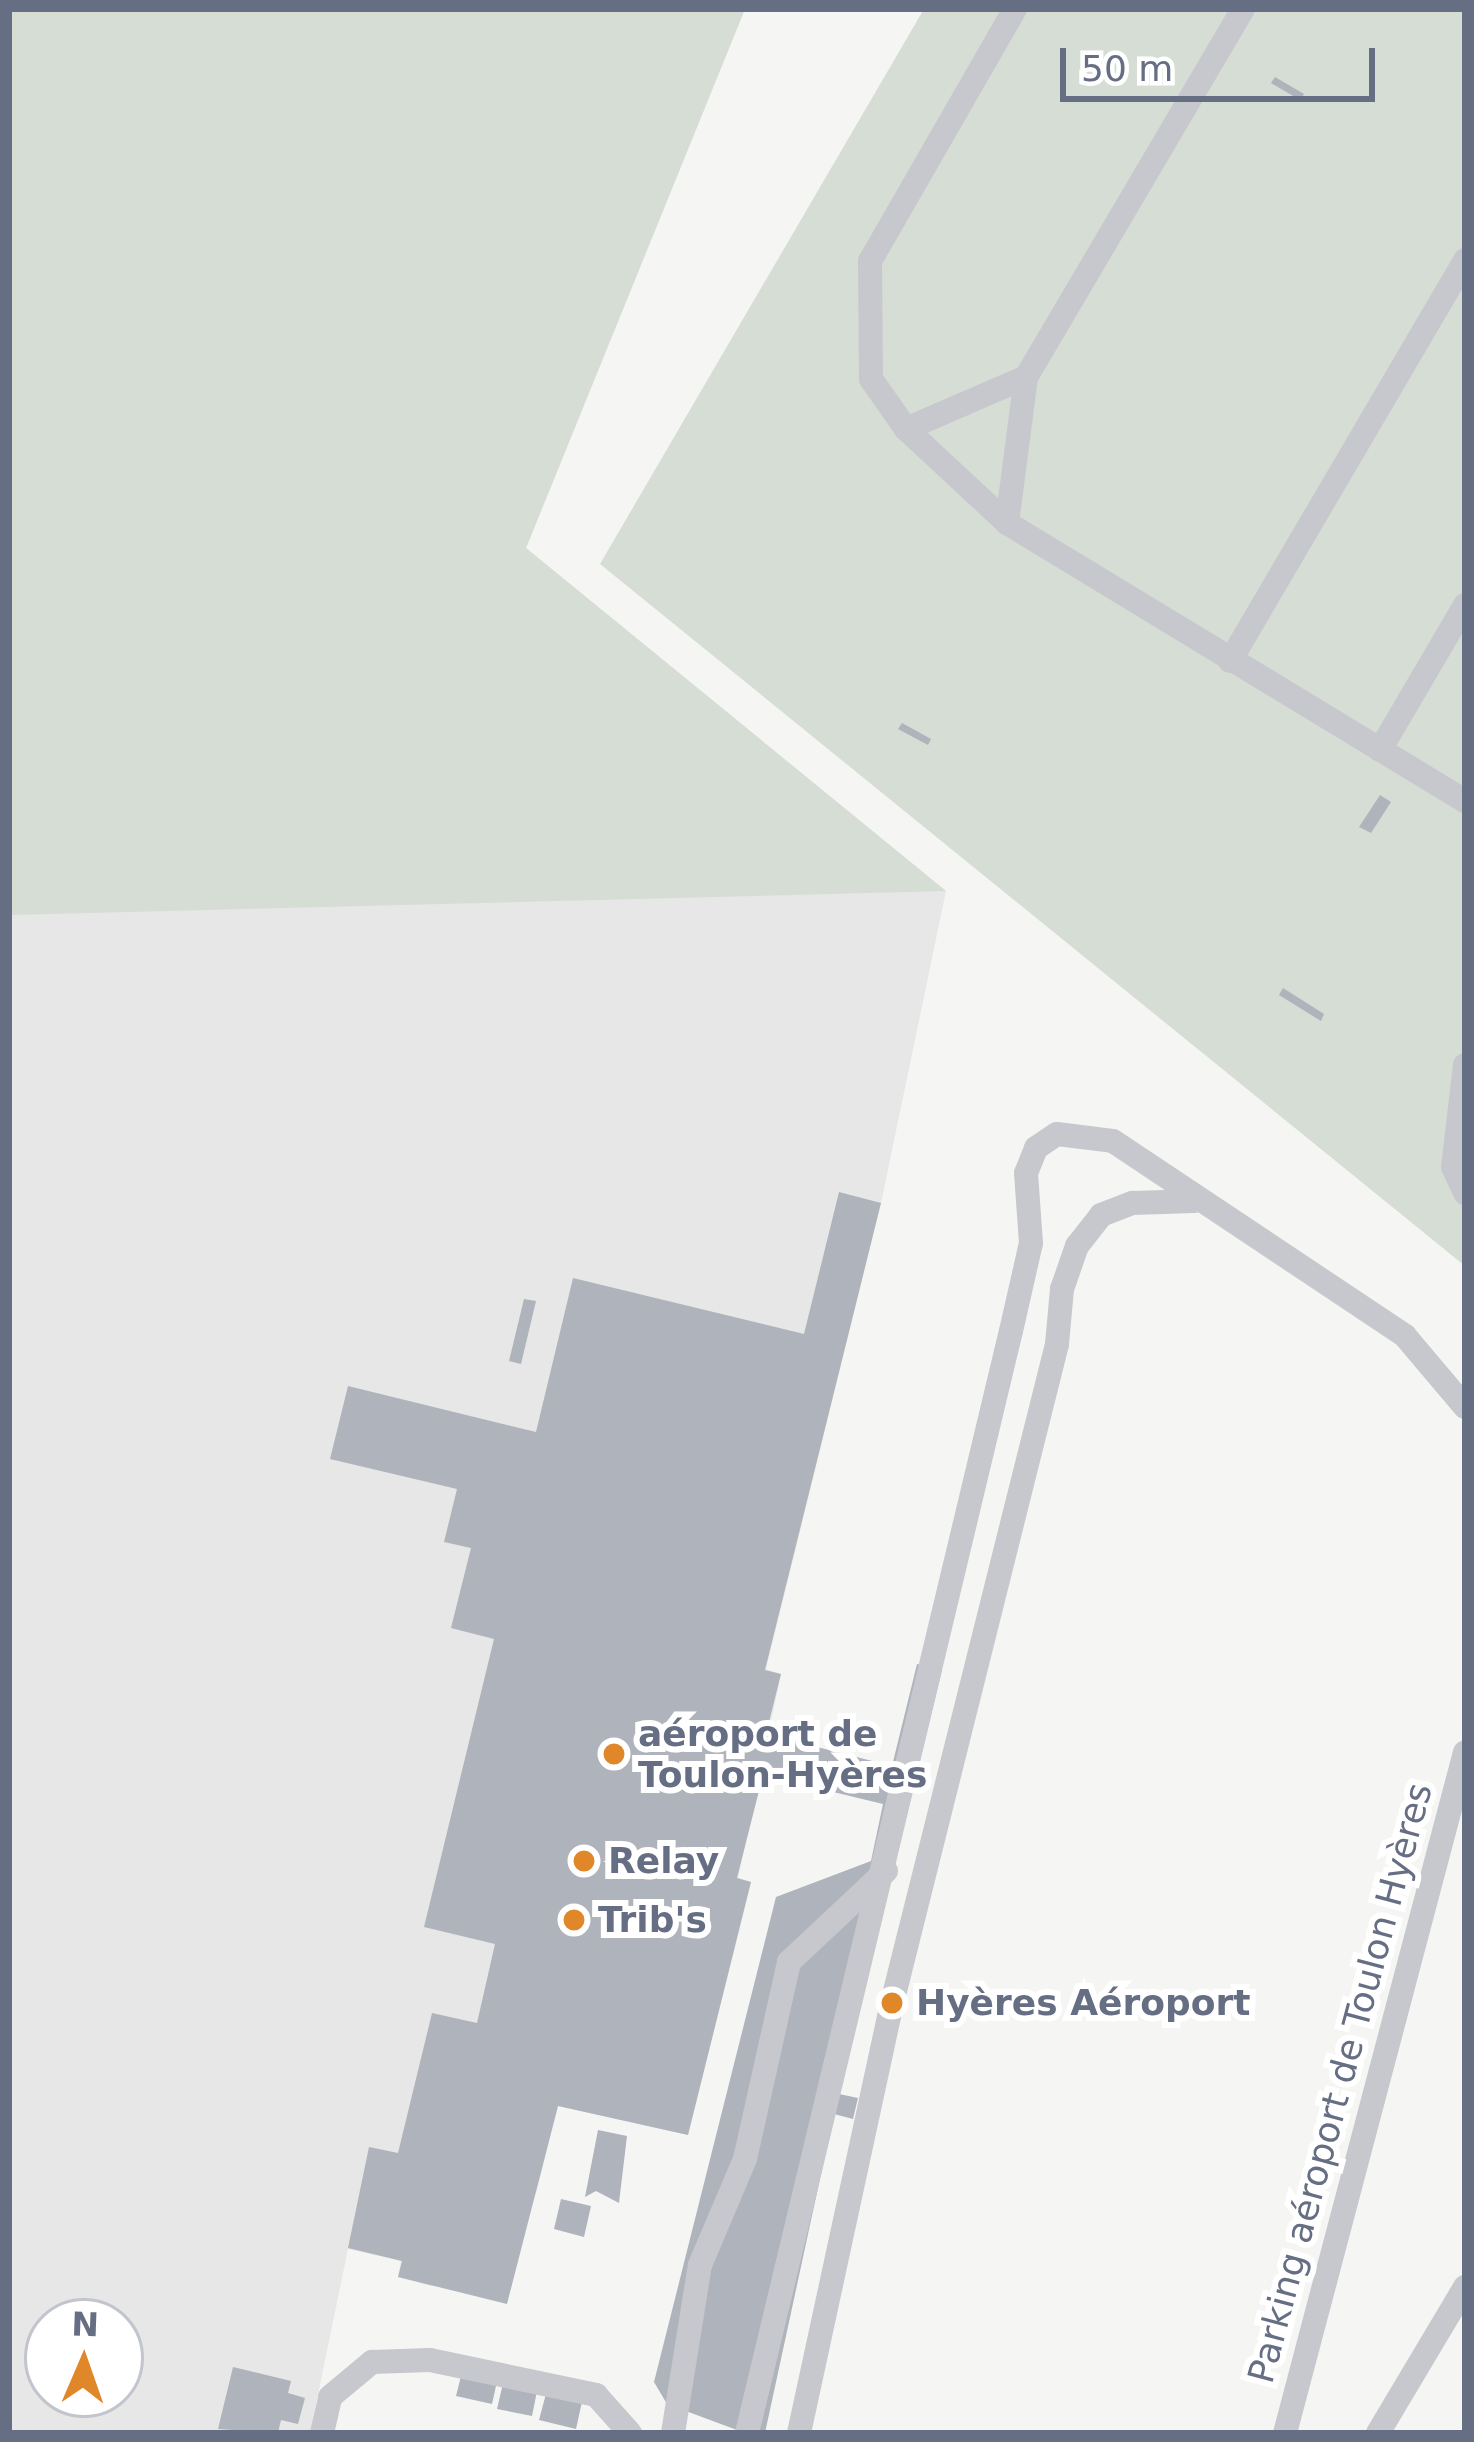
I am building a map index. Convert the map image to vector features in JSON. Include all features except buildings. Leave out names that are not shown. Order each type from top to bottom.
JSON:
[{"type":"lane","points":[[1015,9],[870,261],[871,379],[906,429],[1007,523],[1465,801]]},
{"type":"lane","points":[[1007,523],[1027,377],[1243,9]]},
{"type":"lane","points":[[1229,661],[1465,260]]},
{"type":"lane","points":[[906,429],[1027,377]]},
{"type":"lane","points":[[1380,750],[1465,605]]},
{"type":"lane","points":[[1465,1065],[1453,1167],[1465,1192]]},
{"type":"lane","points":[[747,2433],[886,1871],[1031,1244],[1026,1173],[1036,1148],[1057,1134],[1113,1142],[1194,1201],[1286,1250],[1406,1336],[1465,1407]]},
{"type":"lane","points":[[799,2433],[892,2003],[1057,1344],[1062,1289],[1077,1246],[1101,1215],[1133,1203],[1194,1201]]},
{"type":"lane","name":"Parking aéroport de Toulon Hyères","points":[[1285,2433],[1465,1752]]},
{"type":"lane","points":[[674,2433],[700,2265],[745,2159],[789,1962],[886,1871]]},
{"type":"lane","points":[[1378,2433],[1465,2287]]},
{"type":"lane","points":[[322,2433],[330,2397],[372,2362],[430,2360],[596,2395],[630,2433]]},
{"type":"shaded area","name":"aéroport de Toulon-Hyères","points":[[9,9],[745,9],[526,548],[946,891],[881,1203],[766,1669],[781,1674],[738,1878],[751,1882],[688,2135],[558,2106],[536,2194],[431,2286],[398,2277],[401,2261],[348,2249],[310,2433],[9,2433]]},
{"type":"shaded area","points":[[9,9],[745,9],[526,548],[946,891],[9,915]]},
{"type":"shaded area","points":[[924,9],[1465,9],[1465,1266],[600,564]]},
{"type":"place","name":"aéroport de Toulon-Hyères","points":[[614,1754]]},
{"type":"place","name":"Relay","points":[[584,1861]]},
{"type":"place","name":"Trib's","points":[[574,1920]]},
{"type":"place","name":"Hyères Aéroport","points":[[892,2003]]}]
